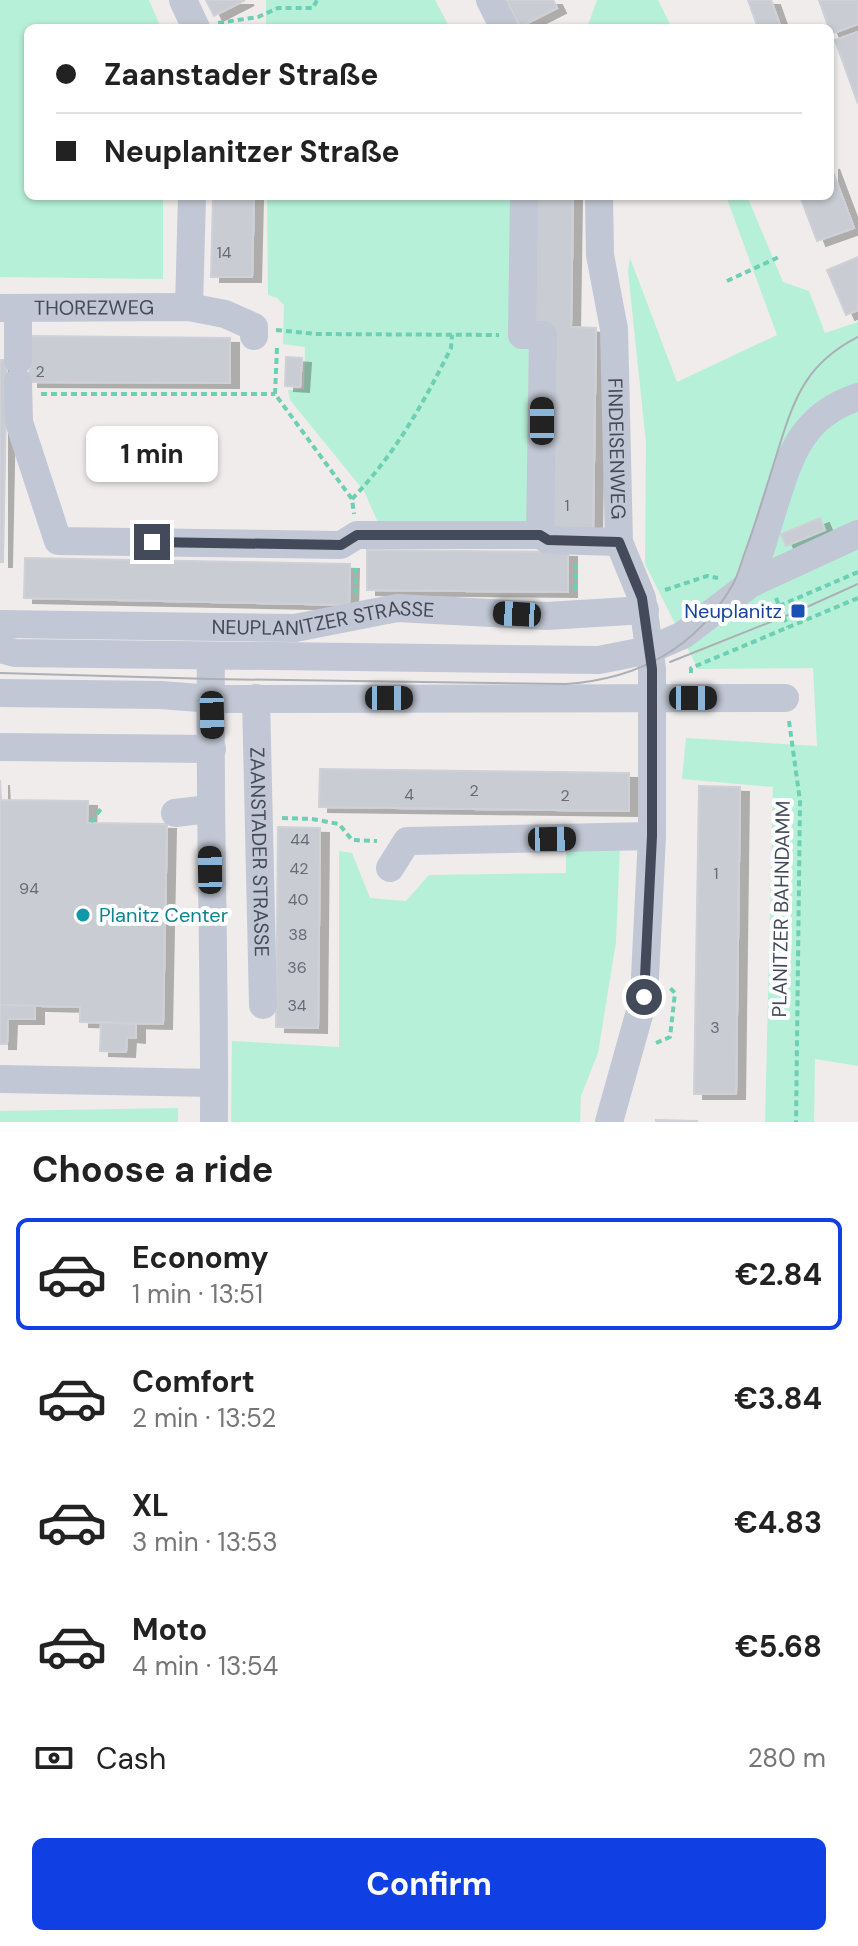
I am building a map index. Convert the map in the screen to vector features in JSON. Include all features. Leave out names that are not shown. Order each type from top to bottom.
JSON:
[{"type":"street","points":[[183,0],[195,24]]},
{"type":"street","points":[[490,0],[502,24]]},
{"type":"street","points":[[189,307],[192,200]]},
{"type":"street","points":[[524,200],[522,335],[543,335],[540,535]]},
{"type":"street","name":"FINDEISENWEG","points":[[599,200],[600,255],[614,329],[619,542],[644,604],[652,669],[651,697]]},
{"type":"street","name":"THOREZWEG","points":[[9,308],[189,307],[225,314],[262,331]]},
{"type":"street","points":[[9,308],[18,378],[19,422],[58,541],[341,545],[357,535],[540,535],[548,540],[619,542]]},
{"type":"street","points":[[762,588],[789,457],[826,412],[858,397]]},
{"type":"street","name":"NEUPLANITZER STRASSE","points":[[0,649],[15,653],[599,660],[649,650],[683,635],[858,534]]},
{"type":"street","name":"NEUPLANITZER STRASSE","points":[[0,624],[295,628],[397,608],[576,615],[644,604]]},
{"type":"street","name":"NEUPLANITZER STRASSE","points":[[211,656],[212,699]]},
{"type":"street","points":[[0,693],[161,695],[212,699],[785,698]]},
{"type":"street","points":[[609,1122],[644,997],[652,836],[651,697]]},
{"type":"street","name":"ZAANSTADER STRASSE","points":[[256,698],[263,1005]]},
{"type":"street","points":[[212,699],[209,809],[214,1122]]},
{"type":"street","points":[[0,747],[212,749]]},
{"type":"street","points":[[175,813],[209,809]]},
{"type":"street","points":[[390,868],[407,841],[652,836]]},
{"type":"street","points":[[0,1079],[214,1083]]},
{"type":"path","points":[[215,24],[258,17],[278,8],[313,8],[317,0]]},
{"type":"path","points":[[727,281],[781,256]]},
{"type":"path","points":[[354,617],[357,535],[352,499],[275,394],[262,331],[522,335]]},
{"type":"path","points":[[352,499],[372,478],[416,418],[451,348],[452,335]]},
{"type":"path","points":[[18,378],[275,394]]},
{"type":"path","points":[[576,541],[576,615]]},
{"type":"path","points":[[779,606],[858,572]]},
{"type":"path","points":[[644,604],[707,576]]},
{"type":"path","points":[[762,588],[779,606],[788,627]]},
{"type":"path","points":[[693,698],[691,668],[858,598]]},
{"type":"path","name":"PLANITZER BAHNDAMM","points":[[785,698],[800,801],[796,1122]]},
{"type":"path","points":[[91,822],[103,806]]},
{"type":"path","points":[[259,818],[312,819],[339,824],[352,840],[407,841]]},
{"type":"green space","points":[[0,0],[149,0],[159,24],[24,24],[24,200],[163,200],[163,279],[0,277]]},
{"type":"green space","points":[[266,0],[435,0],[448,24],[266,24]]},
{"type":"green space","points":[[597,0],[658,0],[670,24],[588,24]]},
{"type":"green space","points":[[267,200],[518,200],[536,339],[535,526],[380,527],[364,491],[290,400],[288,390],[304,389],[305,347],[283,344],[284,305],[268,295]]},
{"type":"green space","points":[[727,200],[749,200],[783,282],[809,291],[825,333],[858,322],[858,1066],[815,1059],[814,1122],[765,1122],[773,787],[682,779],[686,738],[817,746],[813,668],[698,669],[645,564],[646,443],[628,271],[630,258],[677,382],[777,335]]},
{"type":"green space","points":[[566,845],[620,845],[616,942],[598,1053],[581,1096],[580,1122],[231,1122],[232,1041],[339,1047],[339,851],[352,853],[370,898],[406,901],[429,875],[566,873]]},
{"type":"green space","points":[[178,1108],[178,1122],[0,1122],[0,1111]]},
{"type":"building","points":[[206,0],[245,0],[214,16]]},
{"type":"building","points":[[506,0],[553,0],[557,8],[526,24],[518,24]]},
{"type":"building","points":[[748,0],[771,0],[780,24],[757,24]]},
{"type":"building","points":[[819,0],[858,0],[858,24],[834,33],[834,24],[827,24]]},
{"type":"building","points":[[858,32],[858,104],[835,40]]},
{"type":"building","points":[[834,175],[854,228],[817,241],[802,200],[834,200]]},
{"type":"building","points":[[213,200],[254,200],[252,277],[211,277]]},
{"type":"building","points":[[532,200],[573,200],[571,327],[596,328],[593,531],[548,530],[530,328]]},
{"type":"building","points":[[858,257],[858,310],[846,315],[827,270]]},
{"type":"building","points":[[30,336],[230,338],[230,383],[29,382]]},
{"type":"building","points":[[286,357],[302,358],[300,387],[285,386]]},
{"type":"building","points":[[0,360],[7,360],[3,562],[0,562]]},
{"type":"building","points":[[820,518],[825,530],[786,546],[781,534]]},
{"type":"building","points":[[367,550],[568,552],[568,592],[367,590]]},
{"type":"building","points":[[25,558],[350,564],[349,605],[24,598]]},
{"type":"building","points":[[320,769],[629,773],[629,811],[319,807]]},
{"type":"building","name":"Planitz Center","points":[[0,780],[1,800],[88,801],[87,823],[167,824],[163,1024],[80,1022],[80,1007],[0,1005]]},
{"type":"building","points":[[699,786],[740,787],[736,1094],[694,1094]]},
{"type":"building","points":[[278,827],[320,828],[318,1028],[276,1027]]},
{"type":"building","points":[[0,1005],[35,1006],[35,1019],[8,1019],[7,1044],[0,1044]]},
{"type":"building","points":[[101,1022],[136,1024],[136,1038],[127,1037],[126,1052],[100,1051]]},
{"type":"building","points":[[697,1121],[697,1122],[656,1122]]},
{"type":"tram line","points":[[0,673],[566,684],[592,681],[640,667],[662,657],[701,627],[732,586],[785,429],[805,383],[826,358],[858,337]]},
{"type":"tram line","points":[[670,662],[858,584]]},
{"type":"place","name":"Neuplanitz","points":[[798,611]]},
{"type":"place","name":"Planitz Center","points":[[83,915]]},
{"type":"route","points":[[152,542],[341,545],[357,535],[540,535],[548,540],[619,542],[642,598],[652,662],[652,836],[644,997]]}]
